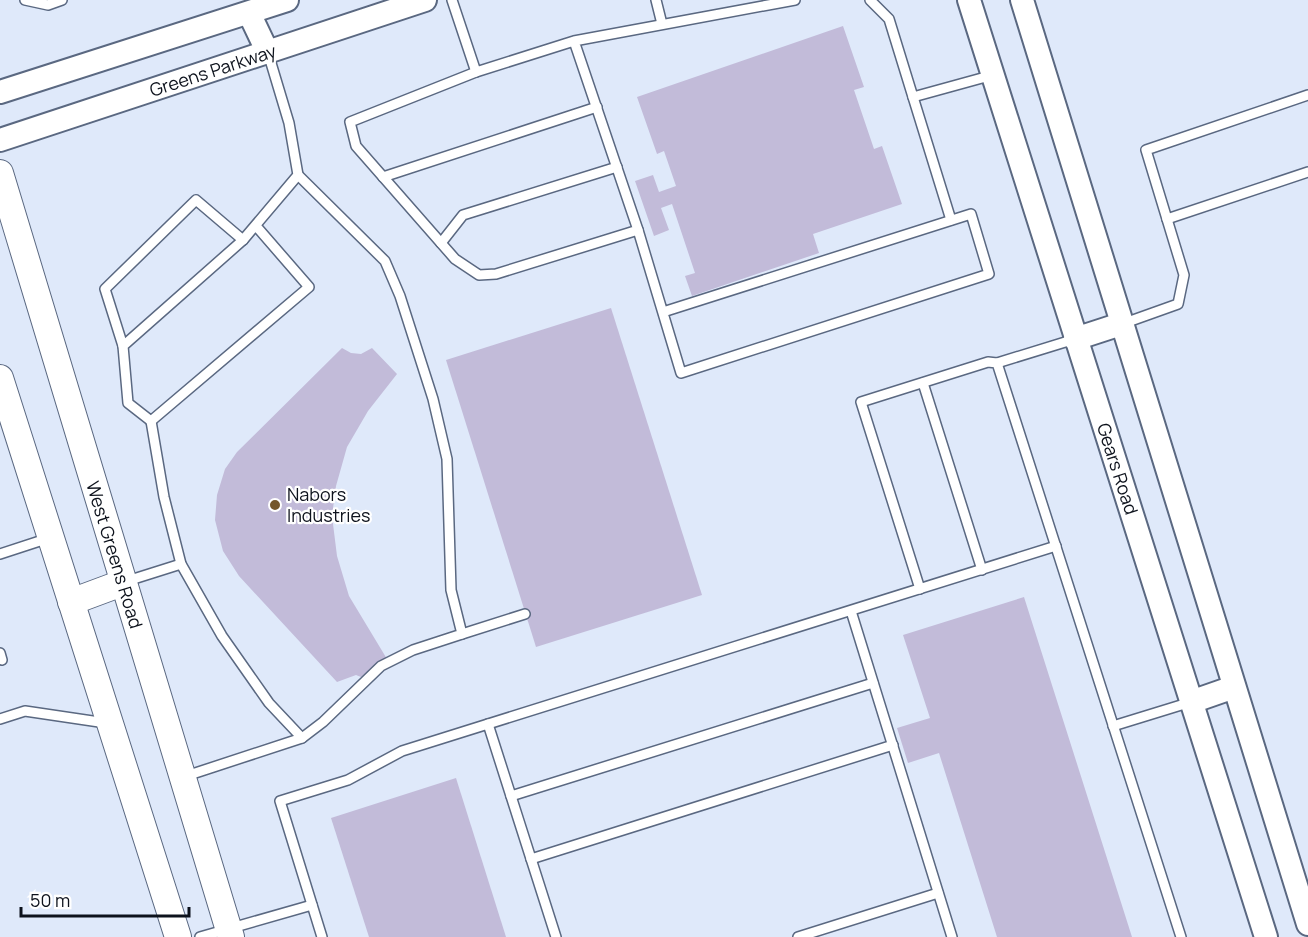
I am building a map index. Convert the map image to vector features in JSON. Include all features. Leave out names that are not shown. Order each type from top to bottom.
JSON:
[{"type":"main road","name":"West Greens Road","points":[[0,173],[229,933]]},
{"type":"main road","points":[[0,378],[178,937]]},
{"type":"main road","points":[[71,602],[122,583]]},
{"type":"street","points":[[0,92],[247,6],[287,0]]},
{"type":"street","name":"Greens Parkway","points":[[0,140],[425,0]]},
{"type":"street","name":"Gears Road","points":[[969,0],[1266,937]]},
{"type":"street","points":[[1022,0],[1308,924]]},
{"type":"street","points":[[247,6],[268,53]]},
{"type":"street","points":[[1075,339],[1121,324]]},
{"type":"street","points":[[1191,702],[1234,687]]},
{"type":"lane","points":[[25,0],[48,5],[62,0]]},
{"type":"lane","points":[[452,0],[476,72]]},
{"type":"lane","points":[[656,0],[662,24]]},
{"type":"lane","points":[[638,230],[496,274],[479,275],[455,259],[356,146],[350,122],[476,72],[574,41],[795,0]]},
{"type":"lane","points":[[870,0],[889,20],[951,220]]},
{"type":"lane","points":[[574,41],[638,230],[681,373],[989,274],[971,214],[663,312]]},
{"type":"lane","points":[[268,53],[289,123],[298,175],[385,261],[400,296],[433,399],[447,459],[451,590],[462,634]]},
{"type":"lane","points":[[913,97],[993,75]]},
{"type":"lane","points":[[1121,324],[1178,304],[1184,275],[1146,150],[1308,95]]},
{"type":"lane","points":[[383,177],[597,107]]},
{"type":"lane","points":[[441,243],[463,215],[617,167]]},
{"type":"lane","points":[[1167,219],[1308,172]]},
{"type":"lane","points":[[123,346],[243,240],[298,175]]},
{"type":"lane","points":[[243,240],[196,200],[105,289],[123,346],[128,403],[151,421],[164,497],[181,564],[229,646],[269,703],[302,738]]},
{"type":"lane","points":[[151,421],[309,287],[256,226]]},
{"type":"lane","points":[[920,589],[861,402],[988,362],[998,363],[1075,339]]},
{"type":"lane","points":[[998,363],[1181,937]]},
{"type":"lane","points":[[922,383],[982,570]]},
{"type":"lane","points":[[0,554],[51,538]]},
{"type":"lane","points":[[322,937],[280,801],[348,780],[402,751],[1056,546]]},
{"type":"lane","points":[[122,583],[181,564]]},
{"type":"lane","points":[[851,610],[952,937]]},
{"type":"lane","points":[[182,777],[302,738],[323,722],[381,666],[413,650],[525,614]]},
{"type":"lane","points":[[511,796],[873,683]]},
{"type":"lane","points":[[1113,726],[1191,702]]},
{"type":"lane","points":[[0,719],[25,711],[110,724]]},
{"type":"lane","points":[[488,724],[556,937]]},
{"type":"lane","points":[[531,859],[892,745]]},
{"type":"lane","points":[[798,937],[938,893]]},
{"type":"lane","points":[[200,937],[229,933],[312,905]]},
{"type":"building","points":[[843,26],[864,87],[854,90],[874,149],[882,146],[902,204],[813,234],[819,253],[692,296],[685,276],[695,273],[672,204],[661,208],[669,230],[654,236],[635,181],[653,175],[659,192],[676,186],[664,151],[657,154],[637,97]]},
{"type":"building","points":[[611,308],[702,595],[536,647],[446,360]]},
{"type":"building","name":"Nabors Industries","points":[[342,348],[351,353],[361,354],[372,348],[397,374],[368,411],[347,447],[336,486],[332,516],[337,556],[349,596],[387,659],[366,679],[356,675],[337,682],[239,576],[223,551],[215,520],[217,495],[225,469],[237,452]]},
{"type":"building","points":[[1024,597],[1132,937],[997,937],[939,753],[908,763],[897,728],[930,718],[903,635]]},
{"type":"building","points":[[456,778],[506,937],[369,937],[331,818]]},
{"type":"place","name":"Nabors Industries","points":[[275,505]]}]
